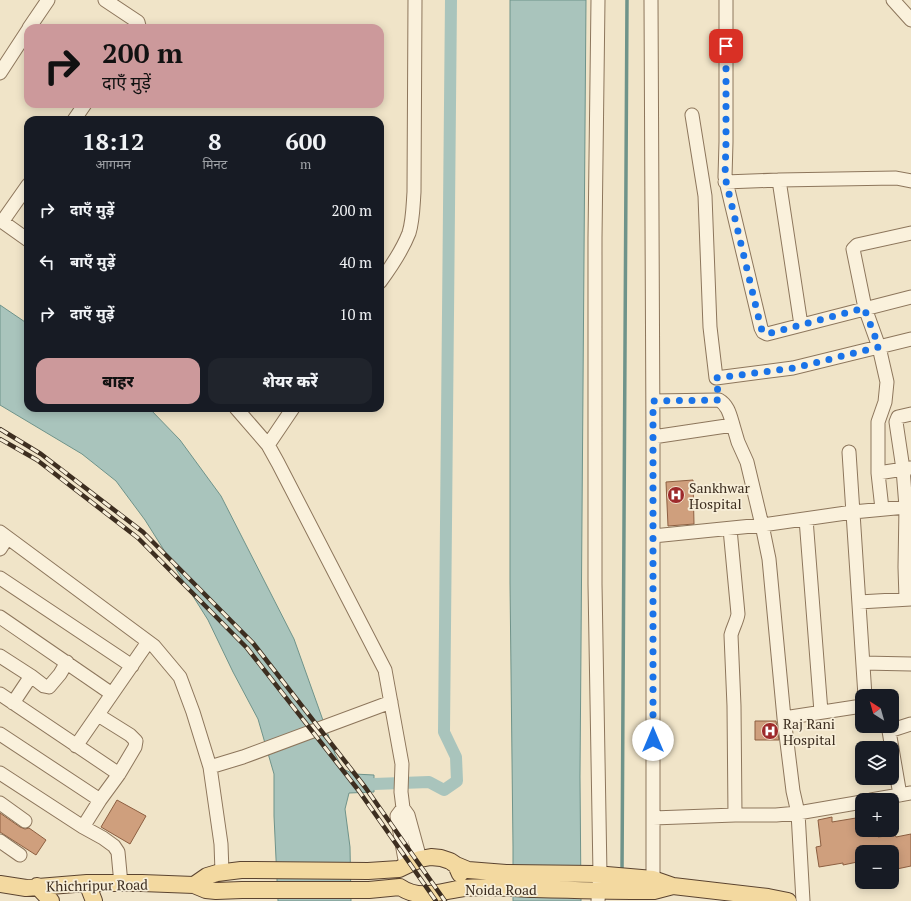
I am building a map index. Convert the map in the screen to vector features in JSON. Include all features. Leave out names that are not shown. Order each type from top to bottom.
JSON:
[{"type":"main road","points":[[194,885],[207,876],[227,872],[368,871],[402,867],[420,859],[431,857],[441,858],[456,865],[460,872],[460,877],[457,884],[449,891],[419,895],[407,892],[400,887],[398,877],[402,867]]},
{"type":"main road","name":"Noida Road","points":[[456,865],[468,870],[506,880],[648,888],[674,886],[768,897],[788,901]]},
{"type":"main road","points":[[226,895],[227,872]]},
{"type":"main road","name":"Noida Road","points":[[449,891],[506,880]]},
{"type":"main road","points":[[88,883],[94,901]]},
{"type":"main road","name":"Khichripur Road","points":[[0,884],[26,888],[88,883],[194,885],[226,895],[369,890],[400,887]]},
{"type":"main road","points":[[37,886],[51,901]]},
{"type":"street","points":[[32,24],[48,0]]},
{"type":"street","points":[[105,0],[138,22],[138,24]]},
{"type":"street","points":[[384,276],[398,256],[409,232],[413,213],[415,0]]},
{"type":"street","points":[[598,0],[595,238],[595,584],[602,885]]},
{"type":"street","points":[[648,888],[653,818],[651,0]]},
{"type":"street","points":[[726,0],[727,98],[725,177],[763,332],[767,334],[911,297]]},
{"type":"street","points":[[893,0],[911,20]]},
{"type":"street","points":[[0,73],[24,37]]},
{"type":"street","points":[[692,115],[705,196],[710,327],[719,400]]},
{"type":"street","points":[[726,182],[896,178],[911,181]]},
{"type":"street","points":[[779,180],[801,325]]},
{"type":"street","points":[[24,190],[1,221],[24,237]]},
{"type":"street","points":[[882,509],[878,473],[878,422],[885,402],[888,382],[879,347],[864,308],[853,249],[857,245],[911,233]]},
{"type":"street","points":[[716,378],[794,368],[911,339]]},
{"type":"street","points":[[653,401],[719,400],[726,407],[738,442],[747,462],[769,559],[784,718],[793,791],[798,813],[803,901]]},
{"type":"street","points":[[239,412],[268,445],[385,670],[402,764],[401,792],[403,808],[408,815],[420,859]]},
{"type":"street","points":[[268,445],[290,412]]},
{"type":"street","points":[[859,602],[909,599],[906,507],[907,469],[896,419],[898,417],[911,414]]},
{"type":"street","points":[[653,437],[733,425]]},
{"type":"street","points":[[849,452],[865,689]]},
{"type":"street","points":[[878,473],[907,469]]},
{"type":"street","points":[[653,536],[730,529],[853,512],[906,507]]},
{"type":"street","points":[[806,519],[820,712]]},
{"type":"street","points":[[730,529],[738,614],[731,635],[734,706],[735,815]]},
{"type":"street","points":[[0,549],[4,535],[154,646],[180,677],[193,712],[210,767],[221,844],[227,872]]},
{"type":"street","points":[[0,578],[132,666]]},
{"type":"street","points":[[0,617],[112,694]]},
{"type":"street","points":[[76,746],[148,642]]},
{"type":"street","points":[[0,656],[44,686],[49,687],[60,674],[67,662]]},
{"type":"street","points":[[863,663],[911,664]]},
{"type":"street","points":[[13,703],[31,676]]},
{"type":"street","points":[[0,694],[119,774]]},
{"type":"street","points":[[210,767],[243,757],[391,702]]},
{"type":"street","points":[[784,718],[855,707]]},
{"type":"street","points":[[83,827],[119,774],[135,747],[136,741],[130,735],[98,715]]},
{"type":"street","points":[[899,726],[911,724]]},
{"type":"street","points":[[887,733],[905,794]]},
{"type":"street","points":[[0,734],[100,800]]},
{"type":"street","points":[[0,773],[114,846],[118,852],[121,884]]},
{"type":"street","points":[[653,818],[776,815],[798,813],[855,803]]},
{"type":"street","points":[[0,804],[25,821]]},
{"type":"street","points":[[402,867],[397,816],[403,808]]},
{"type":"street","points":[[0,841],[20,855]]},
{"type":"water","points":[[510,0],[586,0],[580,777],[581,901],[513,901],[510,583]]},
{"type":"water","points":[[0,305],[24,321],[24,412],[153,412],[180,440],[221,496],[294,639],[335,754],[343,769],[354,774],[374,775],[374,792],[349,793],[345,809],[350,847],[351,901],[278,901],[274,816],[274,774],[258,719],[208,620],[145,520],[116,481],[82,454],[0,405]]},
{"type":"building","points":[[693,480],[694,524],[668,526],[666,482]]},
{"type":"building","points":[[755,721],[776,721],[779,740],[755,740]]},
{"type":"building","points":[[117,800],[146,816],[130,844],[101,827]]},
{"type":"building","points":[[0,813],[20,827],[25,829],[29,828],[46,840],[36,855],[0,832]]},
{"type":"building","points":[[832,817],[832,822],[855,818],[855,837],[899,837],[911,834],[911,866],[899,869],[899,845],[855,845],[855,862],[819,867],[816,847],[821,846],[818,820]]},
{"type":"waterway","points":[[374,784],[429,782],[444,790],[457,781],[456,757],[444,732],[451,0]]},
{"type":"waterway","points":[[622,873],[627,0]]},
{"type":"railway","points":[[0,429],[41,454],[143,532],[253,643],[365,787],[445,901]]},
{"type":"railway","points":[[0,439],[37,460],[138,538],[247,648],[359,791],[436,901]]},
{"type":"place","name":"Sankhwar Hospital","points":[[676,495]]},
{"type":"place","name":"Raj Rani Hospital","points":[[770,731]]},
{"type":"route","points":[[653,740],[653,401],[719,400],[716,378],[794,368],[879,347],[864,308],[767,334],[763,332],[725,177],[726,46]]}]
